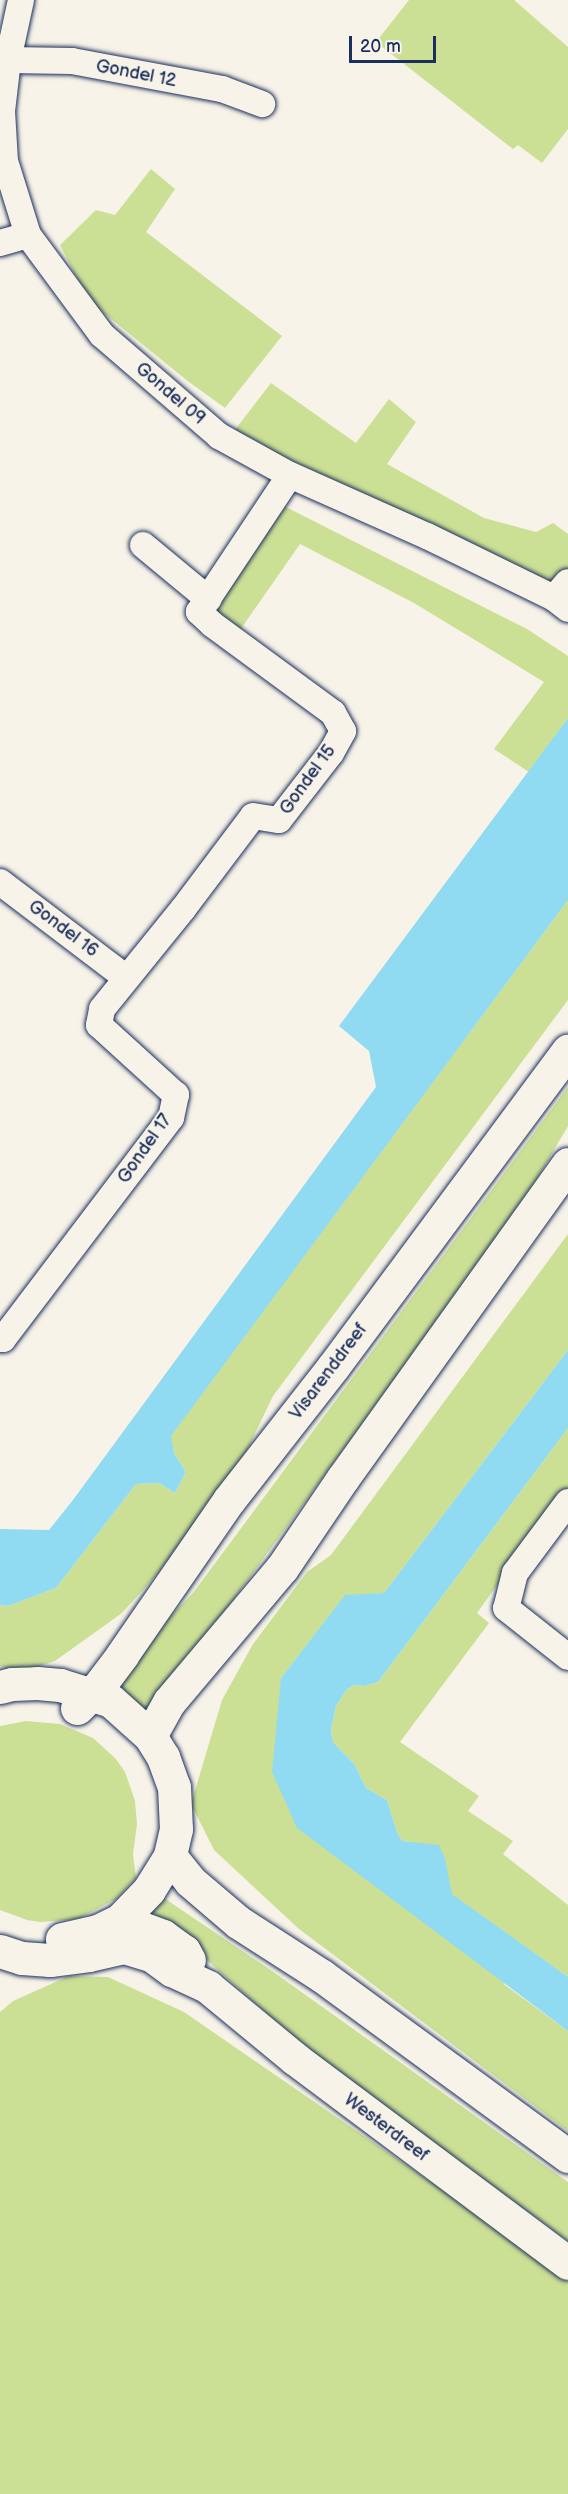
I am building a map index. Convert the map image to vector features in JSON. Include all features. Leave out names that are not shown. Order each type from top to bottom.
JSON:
[{"type":"main road","name":"Visarenddreef","points":[[84,1701],[122,1655],[229,1500],[333,1367],[568,1051]]},
{"type":"main road","points":[[150,1736],[169,1702],[282,1568],[343,1478],[568,1164]]},
{"type":"main road","points":[[0,1687],[38,1683],[84,1701],[96,1717],[131,1743],[151,1776],[157,1811],[153,1850],[164,1866],[177,1894],[202,1911],[238,1922],[322,1976],[568,2156]]},
{"type":"main road","points":[[0,1707],[35,1701],[111,1701],[150,1736],[163,1756],[174,1787],[177,1829],[164,1866],[122,1933],[89,1956],[50,1960],[22,1958],[0,1951]]},
{"type":"main road","name":"Westerdreef","points":[[122,1933],[148,1928],[184,1951],[208,1987],[294,2058],[568,2263]]},
{"type":"main road","points":[[0,1929],[29,1939],[55,1940],[97,1931],[122,1933]]},
{"type":"street","name":"Gondel 09","points":[[21,0],[8,60],[2,111],[5,161],[28,236],[102,335],[219,436],[290,476],[563,596]]},
{"type":"street","name":"Gondel 12","points":[[8,60],[72,61],[222,89],[262,104]]},
{"type":"street","points":[[0,243],[28,236]]},
{"type":"street","points":[[142,545],[208,599],[290,476]]},
{"type":"street","name":"Gondel 15","points":[[183,909],[253,816],[279,820],[331,753],[343,731],[333,713],[199,612],[208,599]]},
{"type":"street","name":"Gondel 16","points":[[0,882],[125,977]]},
{"type":"street","name":"Gondel 17","points":[[0,1339],[3,1339],[171,1118],[176,1095],[99,1025],[102,1009],[125,977],[183,909]]},
{"type":"street","points":[[568,1502],[515,1573],[506,1608],[568,1657]]},
{"type":"green space","points":[[409,0],[514,0],[568,47],[568,129],[542,163],[518,145],[513,149],[376,42]]},
{"type":"green space","points":[[151,169],[175,189],[146,232],[282,336],[225,408],[189,382],[89,301],[60,245],[96,210],[115,215]]},
{"type":"green space","points":[[271,383],[356,443],[389,399],[416,422],[387,464],[484,518],[536,532],[553,523],[568,534],[568,575],[552,591],[342,490],[234,431]]},
{"type":"green space","points":[[278,503],[527,629],[568,656],[568,718],[529,772],[494,749],[544,682],[414,603],[300,544],[240,630],[210,606]]},
{"type":"green space","points":[[568,900],[568,1000],[273,1396],[242,1461],[159,1572],[122,1613],[55,1661],[19,1673],[0,1666],[0,1605],[8,1606],[56,1588],[136,1484],[159,1483],[175,1493],[186,1472],[174,1453],[170,1436]]},
{"type":"green space","points":[[568,1087],[568,1126],[518,1211],[216,1623],[147,1711],[117,1688],[154,1633],[193,1593]]},
{"type":"green space","points":[[568,1234],[568,1350],[384,1593],[345,1596],[281,1678],[505,1985],[568,2031],[568,2131],[299,1929],[214,1850],[191,1804],[222,1700],[253,1644],[307,1572],[331,1555]]},
{"type":"green space","points":[[568,1428],[568,1487],[477,1613],[489,1623],[400,1742],[479,1796],[468,1811],[513,1841],[503,1854],[568,1905],[568,1977],[451,1894],[447,1870],[413,1842],[403,1841],[398,1835],[387,1800],[366,1788],[355,1765],[333,1742],[331,1730],[336,1706],[347,1689],[354,1685],[364,1686],[378,1682]]},
{"type":"green space","points":[[26,1721],[60,1724],[93,1738],[116,1759],[125,1772],[135,1801],[137,1824],[133,1854],[136,1878],[116,1899],[78,1919],[40,1922],[27,1920],[0,1910],[0,1726]]},
{"type":"green space","points":[[161,1896],[272,1971],[568,2182],[568,2241],[312,2054],[151,1910]]},
{"type":"green space","points":[[69,1976],[108,1977],[184,2012],[448,2194],[568,2282],[568,2494],[0,2494],[0,2012],[13,2001]]},
{"type":"water","points":[[568,718],[568,900],[171,1436],[174,1453],[186,1472],[175,1493],[159,1483],[136,1484],[56,1588],[8,1606],[0,1605],[0,1529],[49,1530],[376,1087],[369,1051],[339,1026]]},
{"type":"water","points":[[568,1350],[568,1428],[378,1682],[364,1686],[354,1685],[347,1689],[336,1706],[331,1730],[333,1742],[355,1765],[366,1788],[387,1800],[398,1835],[403,1841],[439,1845],[445,1858],[452,1894],[568,1977],[568,2031],[297,1828],[272,1772],[281,1678],[345,1595],[384,1593]]}]
